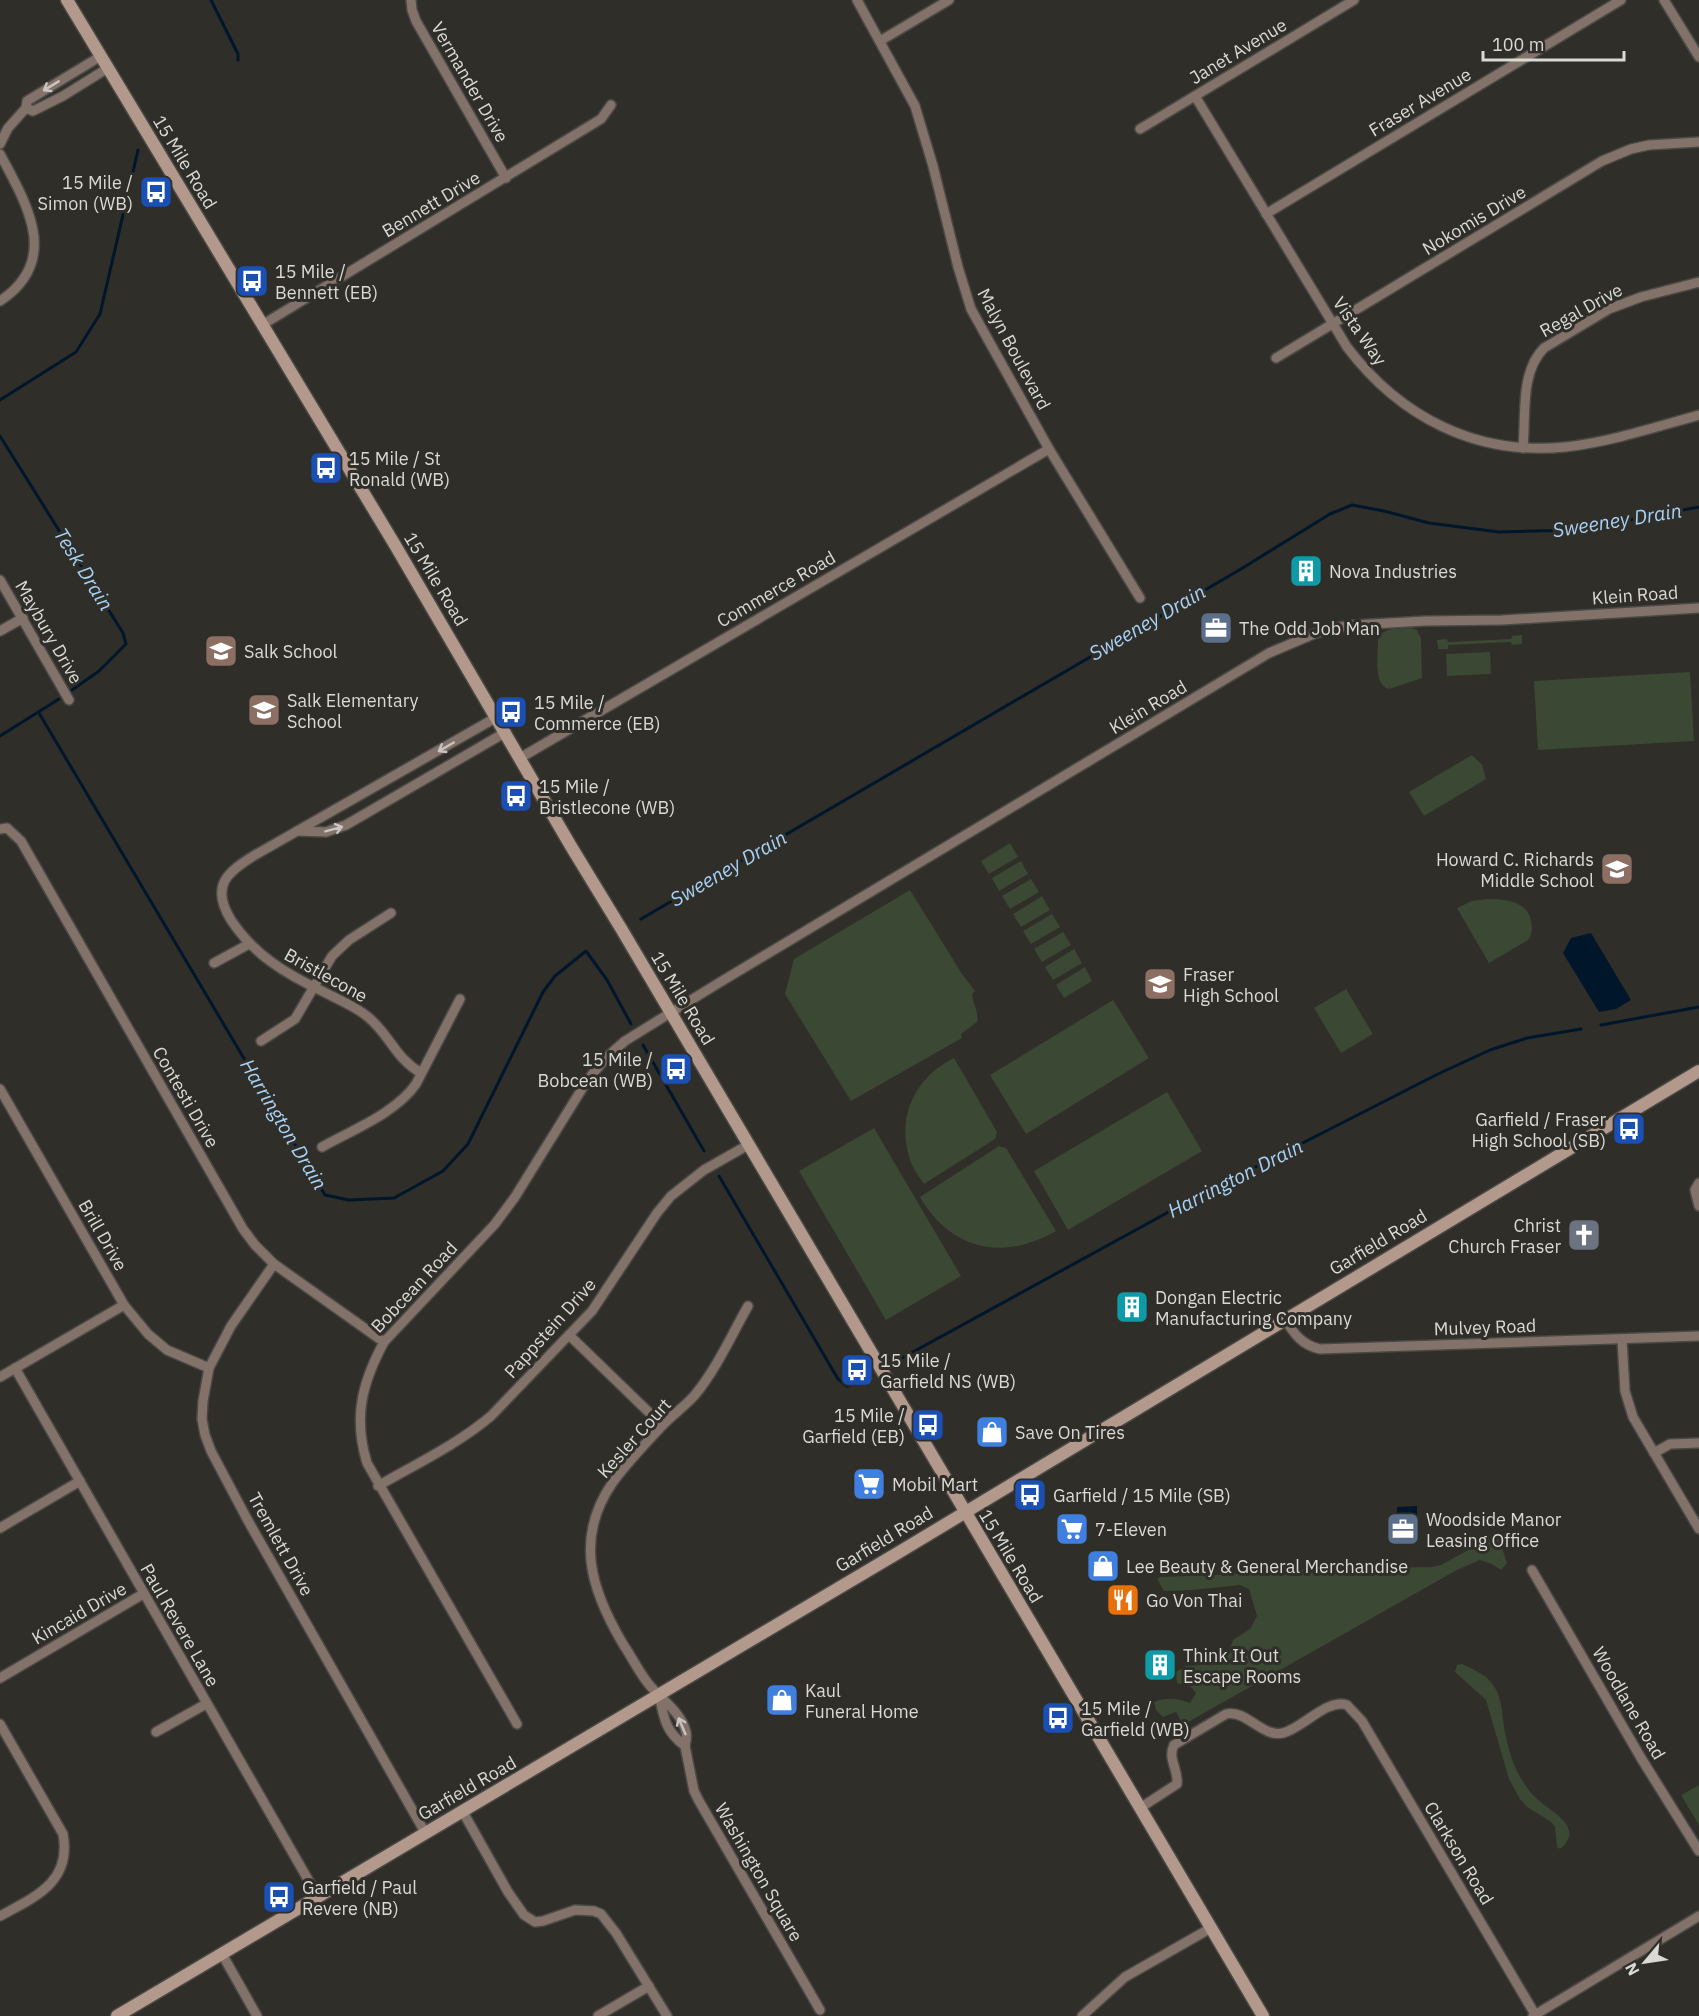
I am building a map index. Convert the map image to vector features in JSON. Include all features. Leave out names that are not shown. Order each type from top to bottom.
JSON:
[{"type":"main road","name":"15 Mile Road","points":[[67,0],[506,732],[1263,2016]]},
{"type":"main road","name":"Garfield Road","points":[[117,2016],[659,1695],[1699,1071]]},
{"type":"street","name":"Vermander Drive","points":[[411,0],[416,21],[506,178]]},
{"type":"street","name":"Malyn Boulevard","points":[[857,0],[907,90],[923,129],[971,309],[1049,449],[1140,598]]},
{"type":"street","points":[[880,41],[949,0]]},
{"type":"street","name":"Janet Avenue","points":[[1140,129],[1354,0]]},
{"type":"street","name":"Fraser Avenue","points":[[1266,214],[1621,0]]},
{"type":"street","points":[[1664,0],[1699,57]]},
{"type":"street","points":[[0,144],[8,128],[26,108],[27,101],[101,56]]},
{"type":"street","points":[[26,108],[33,111],[63,96],[108,68]]},
{"type":"street","name":"Vista Way","points":[[1195,96],[1333,324],[1361,366],[1377,383],[1420,415],[1469,438],[1523,448],[1566,447],[1590,443],[1699,415]]},
{"type":"street","name":"Bennett Drive","points":[[262,325],[601,119],[611,105]]},
{"type":"street","name":"Nokomis Drive","points":[[1276,358],[1613,156],[1649,145],[1699,142]]},
{"type":"street","points":[[0,154],[26,203],[35,237],[30,267],[13,292],[0,301]]},
{"type":"street","name":"Regal Drive","points":[[1523,448],[1528,375],[1536,356],[1545,348],[1609,309],[1641,297],[1699,282]]},
{"type":"street","name":"Commerce Road","points":[[520,758],[1049,449]]},
{"type":"street","name":"Maybury Drive","points":[[0,580],[69,700]]},
{"type":"street","name":"Klein Road","points":[[671,1014],[717,984],[1261,658],[1297,640],[1334,627],[1372,623],[1502,620],[1699,608]]},
{"type":"street","points":[[0,631],[23,618]]},
{"type":"street","name":"Bristlecone","points":[[421,1073],[402,1060],[381,1030],[368,1017],[270,962],[249,944],[227,912],[221,894],[222,885],[227,875],[236,867],[295,831],[330,814],[497,717]]},
{"type":"street","points":[[295,831],[326,832],[346,825],[506,732]]},
{"type":"street","name":"Contesti Drive","points":[[4,828],[21,841],[232,1211],[255,1245],[274,1264],[384,1342]]},
{"type":"street","points":[[261,1041],[295,1019],[332,956],[340,947],[391,913]]},
{"type":"street","points":[[214,963],[249,944]]},
{"type":"street","points":[[322,1147],[396,1105],[408,1095],[460,999]]},
{"type":"street","name":"Bobcean Road","points":[[517,1724],[378,1486],[365,1457],[360,1423],[362,1392],[366,1377],[384,1342],[481,1240],[508,1206],[597,1067],[625,1041],[671,1014]]},
{"type":"street","name":"Brill Drive","points":[[0,1089],[124,1305],[148,1334],[167,1350],[209,1368]]},
{"type":"street","name":"Pappstein Drive","points":[[378,1486],[477,1428],[491,1416],[606,1293],[657,1213],[671,1196],[704,1170],[748,1145]]},
{"type":"street","points":[[1699,1183],[1695,1190],[1699,1206]]},
{"type":"street","name":"Tremlett Drive","points":[[274,1264],[231,1326],[209,1368],[202,1419],[205,1435],[247,1519],[426,1834]]},
{"type":"street","points":[[0,1377],[124,1305]]},
{"type":"street","name":"Kesler Court","points":[[659,1695],[647,1683],[612,1626],[600,1598],[592,1574],[590,1552],[592,1533],[604,1498],[613,1482],[662,1425],[683,1407],[707,1378],[748,1306]]},
{"type":"street","name":"Mulvey Road","points":[[1285,1319],[1293,1332],[1305,1344],[1320,1349],[1699,1336]]},
{"type":"street","points":[[569,1335],[662,1425]]},
{"type":"street","points":[[1622,1339],[1628,1405],[1638,1428],[1699,1529]]},
{"type":"street","name":"Paul Revere Lane","points":[[15,1368],[318,1897]]},
{"type":"street","points":[[1654,1453],[1670,1444],[1699,1443]]},
{"type":"street","points":[[0,1528],[80,1481]]},
{"type":"street","name":"Woodlane Road","points":[[1532,1570],[1637,1751],[1699,1851]]},
{"type":"street","name":"Kincaid Drive","points":[[0,1678],[143,1594]]},
{"type":"street","name":"Washington Square","points":[[659,1695],[664,1719],[674,1737],[686,1746],[692,1783],[699,1801],[820,2010]]},
{"type":"street","name":"Clarkson Road","points":[[1140,1808],[1177,1784],[1178,1778],[1171,1755],[1174,1745],[1226,1714],[1234,1713],[1271,1732],[1280,1734],[1342,1703],[1351,1708],[1362,1721],[1535,2016]]},
{"type":"street","points":[[156,1732],[206,1704]]},
{"type":"street","points":[[0,1724],[63,1834],[65,1846],[64,1859],[49,1886],[36,1897],[0,1916]]},
{"type":"street","points":[[463,1812],[508,1892],[524,1915],[535,1922],[575,1910],[602,1914],[667,2016]]},
{"type":"street","points":[[1535,2016],[1699,1916]]},
{"type":"street","points":[[1082,2016],[1125,1977],[1211,1928]]},
{"type":"street","points":[[222,1954],[257,2016]]},
{"type":"street","points":[[598,2016],[649,1986]]},
{"type":"green space","points":[[1411,628],[1417,630],[1421,638],[1422,678],[1389,689],[1384,686],[1378,675],[1378,640],[1387,630]]},
{"type":"green space","points":[[1522,635],[1522,644],[1512,645],[1511,642],[1448,645],[1448,649],[1438,649],[1437,640],[1447,639],[1448,642],[1511,639],[1512,636]]},
{"type":"green space","points":[[1490,652],[1491,674],[1447,676],[1446,654]]},
{"type":"green space","points":[[1690,672],[1694,741],[1538,750],[1534,681]]},
{"type":"green space","points":[[1472,755],[1482,765],[1486,779],[1424,816],[1409,792]]},
{"type":"green space","points":[[1010,843],[1018,857],[989,874],[981,861]]},
{"type":"green space","points":[[1021,861],[1028,874],[999,891],[992,878]]},
{"type":"green space","points":[[1031,879],[1039,892],[1010,909],[1002,896]]},
{"type":"green space","points":[[910,890],[975,991],[972,994],[977,1022],[961,1034],[962,1038],[851,1101],[785,994],[794,959]]},
{"type":"green space","points":[[1042,896],[1050,910],[1021,927],[1013,914]]},
{"type":"green space","points":[[1487,899],[1521,905],[1529,914],[1532,926],[1528,940],[1489,963],[1457,908],[1472,901]]},
{"type":"green space","points":[[1052,914],[1060,927],[1031,944],[1023,931]]},
{"type":"green space","points":[[1063,932],[1071,945],[1042,962],[1034,949]]},
{"type":"green space","points":[[1074,949],[1082,963],[1053,980],[1045,967]]},
{"type":"green space","points":[[1085,967],[1092,981],[1064,998],[1056,985]]},
{"type":"green space","points":[[1346,989],[1373,1034],[1341,1053],[1314,1008]]},
{"type":"green space","points":[[1113,1000],[1149,1058],[1026,1134],[990,1075]]},
{"type":"green space","points":[[954,1058],[997,1132],[995,1139],[924,1184],[913,1168],[908,1154],[905,1132],[908,1110],[917,1090],[927,1077]]},
{"type":"green space","points":[[1167,1092],[1202,1151],[1068,1230],[1034,1171]]},
{"type":"green space","points":[[874,1128],[961,1276],[886,1320],[799,1171]]},
{"type":"green space","points":[[999,1146],[1006,1148],[1056,1231],[1017,1246],[998,1248],[980,1246],[947,1229],[920,1197]]},
{"type":"green space","points":[[1492,1537],[1499,1539],[1507,1563],[1501,1570],[1480,1560],[1455,1571],[1183,1725],[1176,1712],[1163,1717],[1156,1710],[1154,1702],[1163,1699],[1176,1699],[1190,1703],[1196,1693],[1190,1686],[1177,1683],[1176,1672],[1186,1666],[1216,1664],[1228,1654],[1233,1640],[1250,1629],[1257,1616],[1249,1589],[1240,1585],[1164,1591],[1157,1579],[1160,1577],[1309,1569],[1432,1567],[1441,1565]]},
{"type":"green space","points":[[1462,1664],[1484,1675],[1496,1690],[1501,1703],[1509,1751],[1519,1775],[1532,1794],[1568,1827],[1567,1841],[1560,1849],[1557,1847],[1555,1827],[1526,1806],[1509,1779],[1486,1700],[1455,1672],[1457,1665]]},
{"type":"green space","points":[[1699,1785],[1699,1825],[1681,1795]]},
{"type":"water","points":[[1591,933],[1631,1000],[1616,1009],[1599,1012],[1563,953],[1571,938]]},
{"type":"water","points":[[1417,1506],[1417,1519],[1397,1520],[1397,1507]]},
{"type":"waterway","name":"Tesk Drain","points":[[211,0],[238,54],[238,60]]},
{"type":"waterway","name":"Tesk Drain","points":[[0,400],[76,352],[100,314],[138,150]]},
{"type":"waterway","name":"Tesk Drain","points":[[0,436],[123,633],[126,644],[99,671],[72,690]]},
{"type":"waterway","name":"Sweeney Drain","points":[[641,919],[1241,569],[1330,514],[1352,505],[1429,523],[1499,532],[1577,530],[1699,507]]},
{"type":"waterway","name":"Harrington Drain","points":[[0,736],[59,699]]},
{"type":"waterway","name":"Harrington Drain","points":[[39,713],[325,1195],[349,1200],[394,1198],[443,1171],[468,1144],[543,992],[555,976],[586,951],[607,980],[631,1024]]},
{"type":"waterway","name":"Harrington Drain","points":[[1601,1025],[1699,1007]]},
{"type":"waterway","name":"Harrington Drain","points":[[902,1358],[1185,1203],[1438,1074],[1490,1050],[1527,1038],[1581,1029]]},
{"type":"waterway","name":"Harrington Drain","points":[[643,1045],[704,1151]]},
{"type":"waterway","name":"Harrington Drain","points":[[719,1176],[838,1379],[847,1386],[857,1383]]},
{"type":"place","name":"15 Mile / Simon (WB)","points":[[156,192]]},
{"type":"place","name":"15 Mile / Bennett (EB)","points":[[252,281]]},
{"type":"place","name":"15 Mile / St Ronald (WB)","points":[[326,468]]},
{"type":"place","name":"Nova Industries","points":[[1306,571]]},
{"type":"place","name":"The Odd Job Man","points":[[1216,628]]},
{"type":"place","name":"Salk School","points":[[221,651]]},
{"type":"place","name":"Salk Elementary School","points":[[264,710]]},
{"type":"place","name":"15 Mile / Commerce (EB)","points":[[511,712]]},
{"type":"place","name":"15 Mile / Bristlecone (WB)","points":[[516,796]]},
{"type":"place","name":"Howard C. Richards Middle School","points":[[1617,869]]},
{"type":"place","name":"Fraser High School","points":[[1160,984]]},
{"type":"place","name":"15 Mile / Bobcean (WB)","points":[[676,1069]]},
{"type":"place","name":"Garfield / Fraser High School (SB)","points":[[1629,1129]]},
{"type":"place","name":"Christ Church Fraser","points":[[1584,1235]]},
{"type":"place","name":"Dongan Electric Manufacturing Company","points":[[1132,1307]]},
{"type":"place","name":"15 Mile / Garfield NS (WB)","points":[[857,1370]]},
{"type":"place","name":"15 Mile / Garfield (EB)","points":[[928,1425]]},
{"type":"place","name":"Save On Tires","points":[[992,1432]]},
{"type":"place","name":"Mobil Mart","points":[[869,1484]]},
{"type":"place","name":"Garfield / 15 Mile (SB)","points":[[1030,1495]]},
{"type":"place","name":"7-Eleven","points":[[1072,1529]]},
{"type":"place","name":"Woodside Manor Leasing Office","points":[[1403,1529]]},
{"type":"place","name":"Lee Beauty & General Merchandise","points":[[1103,1566]]},
{"type":"place","name":"Go Von Thai","points":[[1123,1600]]},
{"type":"place","name":"Think It Out Escape Rooms","points":[[1160,1665]]},
{"type":"place","name":"Kaul Funeral Home","points":[[782,1700]]},
{"type":"place","name":"15 Mile / Garfield (WB)","points":[[1058,1718]]},
{"type":"place","name":"Garfield / Paul Revere (NB)","points":[[279,1897]]}]
